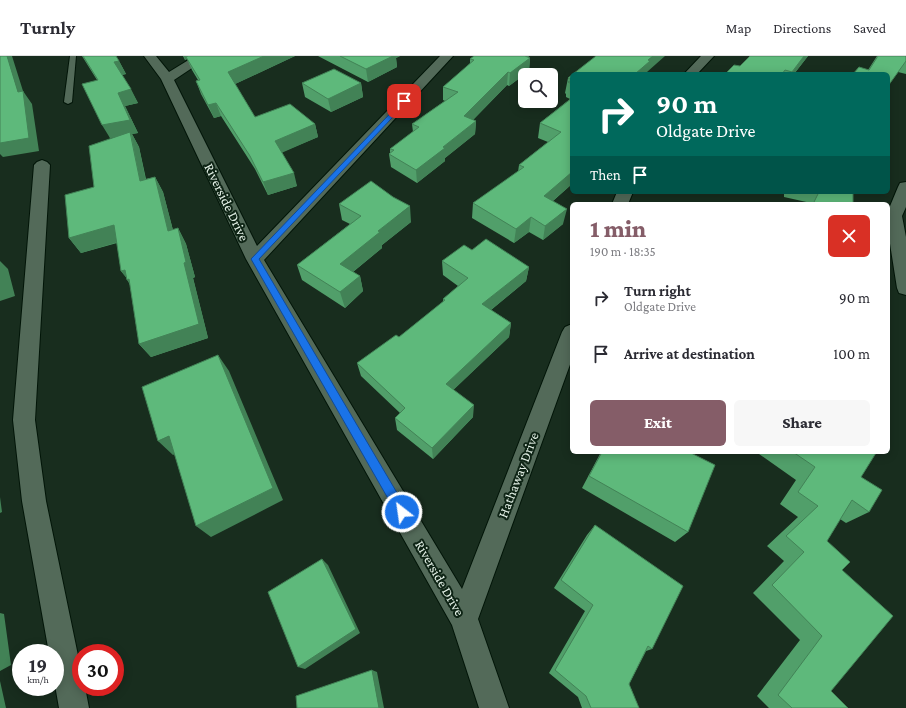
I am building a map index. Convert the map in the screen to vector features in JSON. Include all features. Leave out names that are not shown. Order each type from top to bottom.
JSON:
[{"type":"street","name":"Riverside Drive","points":[[150,56],[167,79],[255,259],[464,619],[494,708]]},
{"type":"street","points":[[167,79],[204,56]]},
{"type":"street","points":[[255,259],[447,56]]},
{"type":"street","points":[[692,72],[708,56]]},
{"type":"street","points":[[42,165],[24,420],[34,501],[74,708]]},
{"type":"street","points":[[906,187],[900,218],[906,288]]},
{"type":"street","name":"Hathaway Drive","points":[[464,619],[570,337]]},
{"type":"lane","points":[[68,102],[73,56]]},
{"type":"building","points":[[0,56],[7,56],[18,92],[23,91],[29,138],[0,143]]},
{"type":"building","points":[[83,56],[116,56],[119,61],[114,62],[131,89],[118,93],[130,120],[102,125],[82,84],[98,80]]},
{"type":"building","points":[[264,56],[228,72],[255,117],[290,104],[315,124],[275,141],[294,173],[263,182],[250,156],[216,103],[208,105],[196,81],[200,80],[186,57]]},
{"type":"building","points":[[340,56],[393,56],[366,69]]},
{"type":"building","points":[[474,56],[525,56],[530,58],[510,73],[508,72],[464,116],[476,121],[443,147],[445,148],[416,170],[389,154],[394,150],[390,149],[419,127],[412,124],[458,92],[443,87],[474,60],[470,59]]},
{"type":"building","points":[[596,56],[653,56],[648,60],[650,61],[637,72],[576,72]]},
{"type":"building","points":[[750,56],[804,56],[792,72],[785,70],[784,72],[727,72],[734,65],[740,66]]},
{"type":"building","points":[[878,56],[906,56],[906,61],[890,83],[890,72],[855,72],[859,67],[869,70]]},
{"type":"building","points":[[334,69],[361,83],[328,99],[302,83]]},
{"type":"building","points":[[570,100],[570,174],[544,196],[567,209],[545,226],[531,217],[516,229],[473,203],[524,167],[519,165],[561,132],[540,123]]},
{"type":"building","points":[[130,132],[140,181],[155,177],[168,231],[178,228],[186,262],[184,263],[199,324],[139,344],[129,279],[127,280],[125,270],[121,271],[114,225],[69,238],[65,195],[94,187],[89,146]]},
{"type":"building","points":[[371,181],[393,197],[410,206],[340,264],[360,276],[340,292],[297,265],[361,216],[339,204]]},
{"type":"building","points":[[818,194],[853,194],[853,202],[814,202]]},
{"type":"building","points":[[486,239],[529,267],[482,304],[511,323],[446,384],[474,405],[432,448],[395,418],[405,408],[357,363],[396,335],[399,337],[445,300],[443,299],[468,278],[442,261],[464,245],[472,250]]},
{"type":"building","points":[[218,355],[273,488],[196,526],[169,436],[158,441],[142,387]]},
{"type":"building","points":[[601,454],[693,454],[715,465],[688,532],[589,476]]},
{"type":"building","points":[[796,454],[875,454],[861,477],[882,490],[869,512],[852,500],[827,541],[850,562],[842,570],[893,616],[831,691],[848,708],[792,708],[778,695],[822,636],[772,585],[804,552],[786,536],[818,506],[798,492],[815,467]]},
{"type":"building","points":[[595,525],[683,586],[652,649],[648,646],[629,684],[639,708],[591,708],[586,696],[555,670],[593,605],[561,580]]},
{"type":"building","points":[[322,559],[356,629],[298,667],[268,592]]},
{"type":"building","points":[[372,670],[379,708],[297,708],[296,696]]},
{"type":"route","points":[[402,512],[255,259],[404,101]]}]
